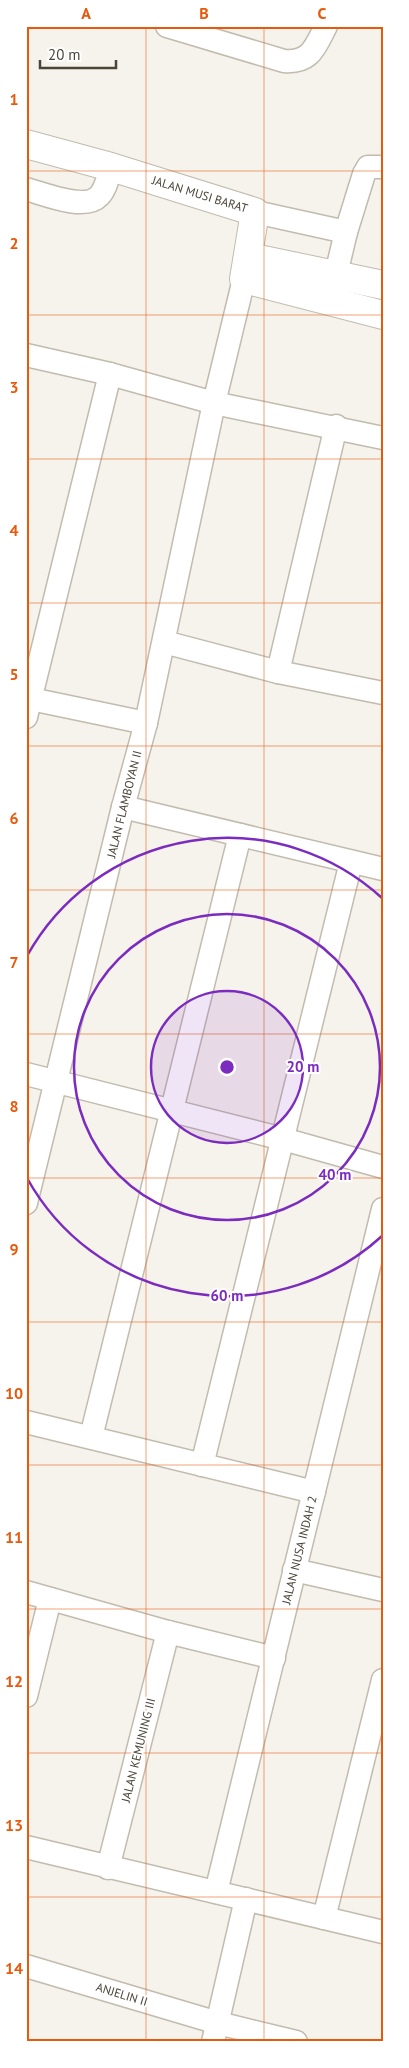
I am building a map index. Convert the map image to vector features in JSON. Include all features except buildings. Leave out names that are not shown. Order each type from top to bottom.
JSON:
[{"type":"street","points":[[167,26],[284,61],[298,62],[312,53],[326,26]]},
{"type":"street","name":"JALAN MUSI BARAT","points":[[26,144],[111,167],[255,212],[247,268]]},
{"type":"street","points":[[26,189],[83,204],[98,198],[104,188],[111,167]]},
{"type":"street","points":[[336,274],[346,232],[364,174],[368,167],[383,167]]},
{"type":"street","points":[[255,212],[346,232]]},
{"type":"street","points":[[247,268],[336,274],[383,285]]},
{"type":"street","points":[[247,268],[383,315]]},
{"type":"street","name":"JALAN FLAMBOYAN II","points":[[26,1203],[123,807],[146,722],[214,403],[247,268]]},
{"type":"street","points":[[26,355],[110,374],[214,403],[336,426],[383,438]]},
{"type":"street","points":[[110,374],[28,704],[146,722]]},
{"type":"street","points":[[278,672],[336,426]]},
{"type":"street","points":[[164,642],[278,672],[383,693]]},
{"type":"street","points":[[123,807],[383,869]]},
{"type":"street","points":[[90,1438],[240,835]]},
{"type":"street","points":[[202,1465],[351,862]]},
{"type":"street","points":[[26,1074],[283,1139],[383,1167]]},
{"type":"street","name":"JALAN NUSA INDAH 2","points":[[216,1892],[383,1209]]},
{"type":"street","points":[[26,1422],[314,1492]]},
{"type":"street","points":[[294,1570],[383,1590]]},
{"type":"street","points":[[26,1592],[168,1632],[274,1658]]},
{"type":"street","points":[[26,1696],[50,1598]]},
{"type":"street","name":"JALAN KEMUNING III","points":[[108,1868],[168,1632]]},
{"type":"street","points":[[324,1918],[383,1680]]},
{"type":"street","points":[[26,1847],[383,1932]]},
{"type":"street","points":[[215,2032],[246,1900]]},
{"type":"street","name":"ANJELIN II","points":[[26,1966],[215,2032],[296,2042]]}]
